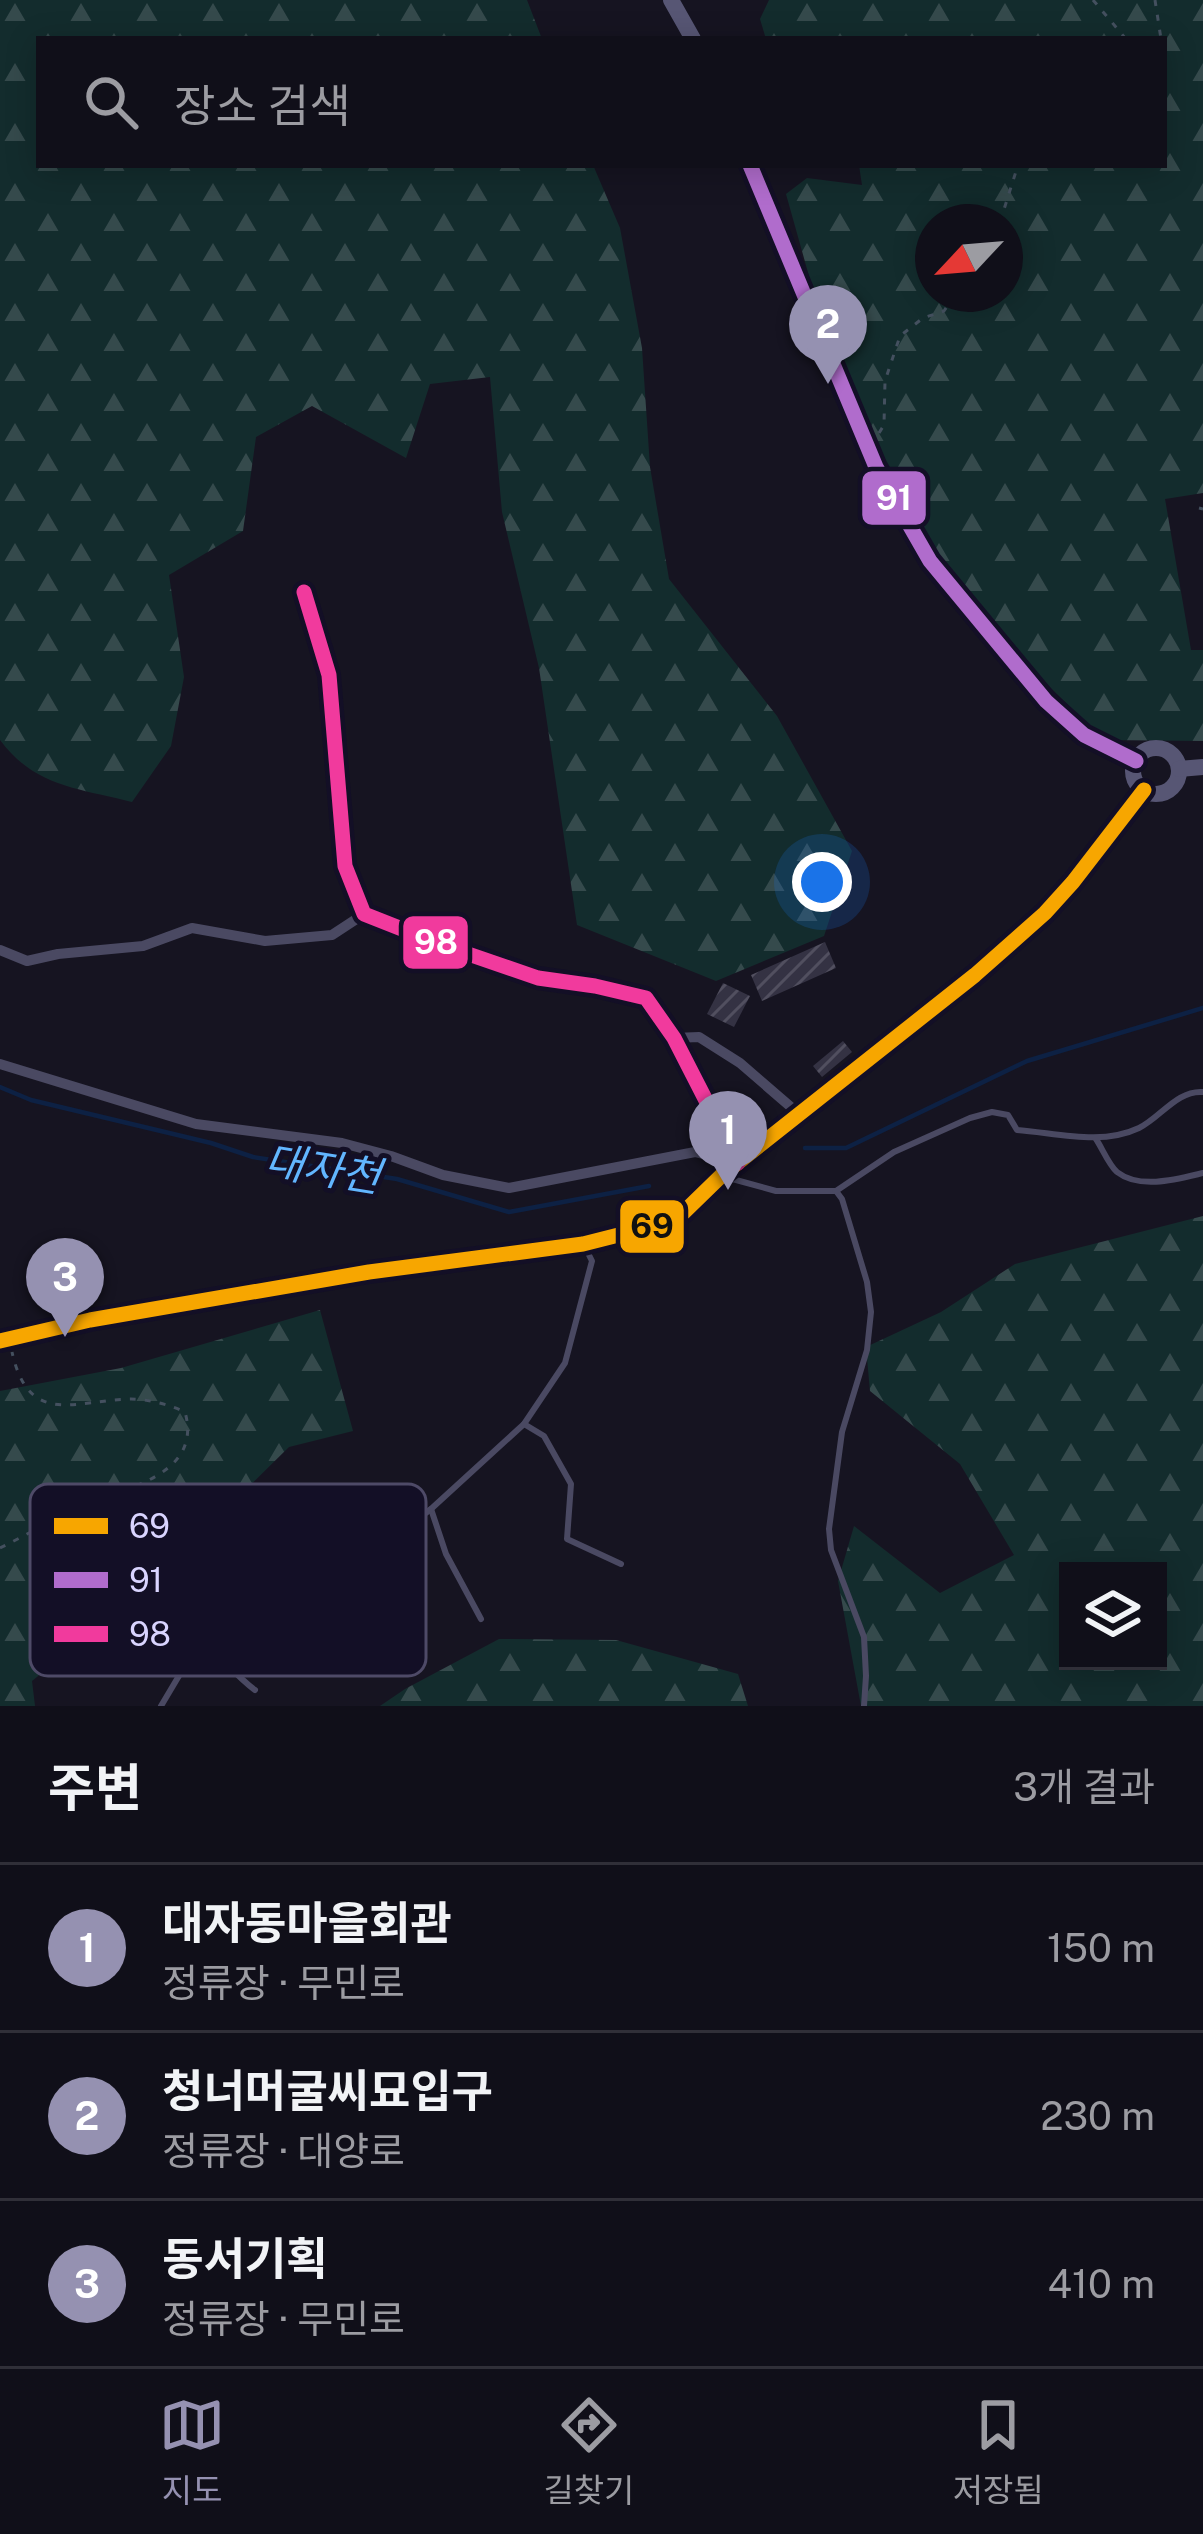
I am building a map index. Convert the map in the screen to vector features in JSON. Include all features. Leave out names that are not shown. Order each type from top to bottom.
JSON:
[{"type":"street","points":[[671,0],[691,36]]},
{"type":"street","points":[[751,168],[869,452],[930,561],[1046,701],[1084,734],[1136,761]]},
{"type":"street","points":[[304,592],[328,675],[345,866],[364,914],[538,977],[646,998],[674,1038],[738,1163]]},
{"type":"street","points":[[1160,749],[1172,755],[1179,769],[1170,790],[1155,794],[1144,790],[1134,776],[1136,761],[1145,751],[1160,749]]},
{"type":"street","points":[[1179,769],[1203,767]]},
{"type":"street","points":[[4,1340],[90,1320],[368,1272],[583,1244],[662,1223],[684,1212],[721,1176],[976,975],[1045,913],[1144,790]]},
{"type":"street","points":[[0,950],[27,961],[143,946],[192,928],[266,941],[332,935],[364,914]]},
{"type":"street","points":[[674,1038],[699,1037],[740,1063],[799,1114]]},
{"type":"street","points":[[0,1064],[196,1124],[342,1143],[442,1175],[509,1188],[695,1152],[738,1163]]},
{"type":"lane","points":[[721,1176],[776,1191],[836,1191],[894,1152],[992,1112],[1008,1115],[1017,1130],[1096,1139],[1139,1128],[1190,1091],[1203,1092]]},
{"type":"lane","points":[[1096,1139],[1118,1172],[1144,1182],[1203,1173]]},
{"type":"lane","points":[[836,1191],[867,1282],[871,1312],[867,1350],[842,1432],[829,1529],[831,1550],[864,1637],[864,1706]]},
{"type":"lane","points":[[426,1513],[524,1424],[565,1364],[592,1261],[583,1244]]},
{"type":"lane","points":[[524,1424],[544,1436],[572,1484],[567,1539],[621,1564]]},
{"type":"lane","points":[[431,1509],[446,1554],[481,1619]]},
{"type":"lane","points":[[161,1706],[179,1676]]},
{"type":"lane","points":[[236,1676],[255,1690]]},
{"type":"path","points":[[1093,0],[1123,36]]},
{"type":"path","points":[[1155,0],[1161,36]]},
{"type":"path","points":[[1006,204],[1017,168]]},
{"type":"path","points":[[869,452],[884,425],[885,381],[900,336],[923,318],[941,312]]},
{"type":"path","points":[[4,1340],[19,1378],[46,1403],[67,1407],[136,1399],[185,1412],[188,1423],[178,1456],[144,1484]]},
{"type":"path","points":[[0,1548],[30,1533]]},
{"type":"green space","points":[[0,0],[527,0],[541,36],[36,36],[36,168],[594,168],[620,228],[642,348],[650,467],[669,579],[777,716],[852,851],[824,936],[716,981],[577,925],[539,668],[502,512],[490,377],[430,384],[406,458],[312,406],[256,437],[243,531],[169,575],[184,677],[171,746],[132,802],[43,777],[0,740]]},
{"type":"green space","points":[[769,0],[1203,0],[1203,493],[1165,499],[1191,650],[1203,650],[1203,741],[1104,740],[924,564],[818,308],[786,194],[807,178],[862,185],[859,168],[1167,168],[1167,36],[765,36],[760,19]]},
{"type":"green space","points":[[1203,1216],[1203,1706],[861,1706],[838,1581],[854,1526],[940,1593],[1014,1555],[960,1464],[870,1391],[866,1347],[941,1312],[1015,1264]]},
{"type":"green space","points":[[320,1310],[353,1431],[289,1447],[251,1484],[30,1484],[30,1676],[38,1676],[32,1681],[35,1706],[0,1706],[0,1391],[121,1368]]},
{"type":"green space","points":[[499,1639],[616,1640],[738,1674],[748,1706],[380,1706]]},
{"type":"building","points":[[825,942],[836,968],[762,1001],[751,975]]},
{"type":"building","points":[[723,983],[750,996],[734,1027],[707,1014]]},
{"type":"building","points":[[843,1041],[852,1052],[822,1077],[813,1066]]},
{"type":"waterway","name":"대자천","points":[[805,1148],[846,1148],[1027,1061],[1203,1008]]},
{"type":"waterway","name":"대자천","points":[[0,1087],[31,1100],[253,1157],[397,1179],[509,1212],[649,1186]]},
{"type":"transit line","name":"91","points":[[751,168],[876,467],[930,561],[1046,701],[1084,735],[1136,761]]},
{"type":"transit line","name":"98","points":[[304,592],[329,675],[345,866],[364,914],[538,978],[646,998],[674,1038],[738,1163]]},
{"type":"transit line","name":"69","points":[[0,1341],[90,1320],[369,1272],[583,1244],[662,1224],[684,1212],[721,1176],[975,975],[1045,913],[1144,790]]},
{"type":"place","name":"청너머굴씨묘입구","points":[[828,384]]},
{"type":"place","name":"대자동마을회관","points":[[728,1190]]},
{"type":"place","name":"동서기획","points":[[65,1337]]}]
